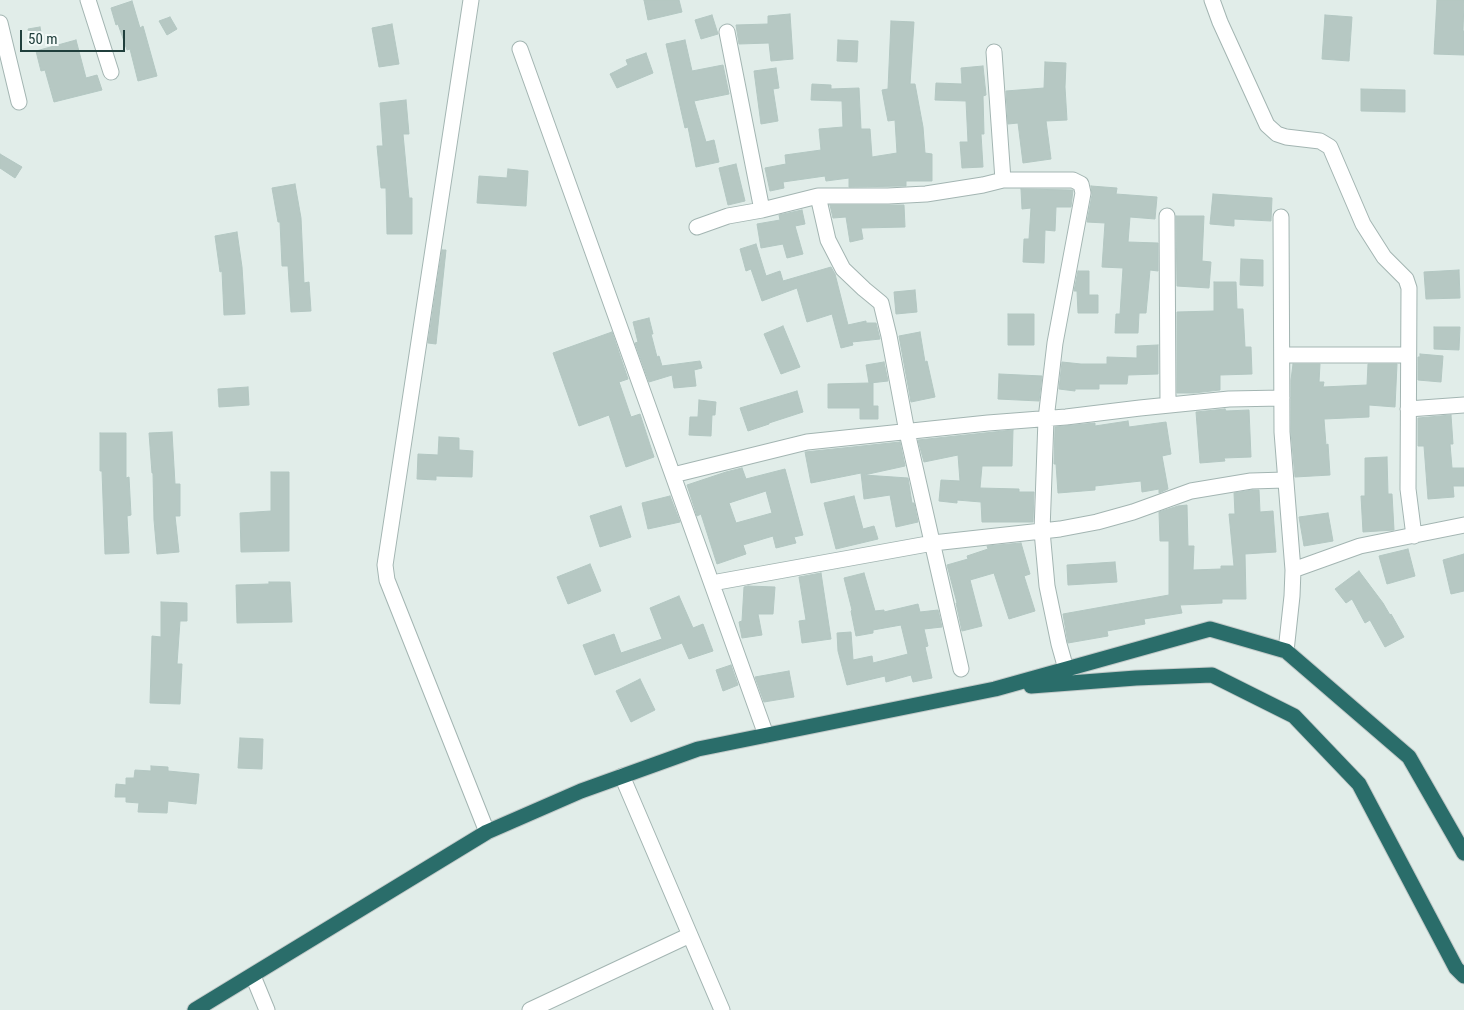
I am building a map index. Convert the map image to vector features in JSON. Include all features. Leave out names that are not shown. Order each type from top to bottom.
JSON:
[{"type":"highway","points":[[195,1010],[487,832],[581,791],[698,749],[995,689],[1210,629],[1286,652],[1409,757],[1464,853]]},
{"type":"highway","points":[[995,689],[1136,678],[1212,675],[1294,716],[1359,784],[1456,968],[1464,976]]},
{"type":"street","points":[[88,0],[111,72]]},
{"type":"street","points":[[471,0],[385,565],[388,580],[487,832]]},
{"type":"street","points":[[1212,0],[1220,22],[1267,125],[1277,134],[1286,137],[1320,141],[1330,147],[1363,224],[1384,257],[1406,279],[1409,288],[1407,355],[1408,489],[1414,536]]},
{"type":"street","points":[[0,23],[19,102]]},
{"type":"street","points":[[727,32],[762,210]]},
{"type":"street","points":[[520,49],[766,735]]},
{"type":"street","points":[[994,52],[1003,180]]},
{"type":"street","points":[[697,226],[728,216],[762,210],[818,196],[926,194],[1003,180],[1073,180],[1081,184],[1082,193],[1055,343],[1046,418],[1042,531],[1047,586],[1066,669]]},
{"type":"street","points":[[818,196],[828,240],[843,269],[881,303],[907,432],[960,669]]},
{"type":"street","points":[[1167,216],[1168,405]]},
{"type":"street","points":[[1281,217],[1282,432],[1293,570],[1286,652]]},
{"type":"street","points":[[1282,355],[1407,355]]},
{"type":"street","points":[[673,475],[808,442],[1229,399],[1282,398]]},
{"type":"street","points":[[1408,409],[1464,405]]},
{"type":"street","points":[[712,583],[933,543],[1060,529],[1097,522],[1133,512],[1199,490],[1251,481],[1285,480]]},
{"type":"street","points":[[1293,570],[1360,546],[1464,525]]},
{"type":"street","points":[[622,776],[722,1010]]},
{"type":"street","points":[[530,1010],[690,935]]},
{"type":"street","points":[[253,976],[267,1010]]},
{"type":"building","points":[[644,0],[679,0],[682,12],[648,20]]},
{"type":"building","points":[[1437,0],[1464,0],[1464,55],[1434,54]]},
{"type":"building","points":[[132,1],[140,28],[143,26],[157,76],[138,81],[130,49],[127,50],[111,8]]},
{"type":"building","points":[[790,14],[793,59],[771,61],[769,43],[739,44],[736,25],[768,24],[768,16]]},
{"type":"building","points":[[712,15],[718,34],[701,39],[695,20]]},
{"type":"building","points":[[1325,15],[1352,17],[1349,61],[1322,59]]},
{"type":"building","points":[[170,17],[177,29],[167,35],[159,21]]},
{"type":"building","points":[[891,21],[914,22],[910,84],[915,84],[923,127],[925,153],[932,154],[932,181],[906,181],[906,186],[849,187],[849,178],[826,181],[825,176],[783,182],[784,188],[770,191],[765,168],[786,164],[785,155],[821,150],[819,129],[843,127],[842,101],[811,100],[812,84],[831,85],[831,89],[859,88],[861,129],[870,129],[872,157],[897,153],[895,120],[888,121],[882,90],[888,89]]},
{"type":"building","points":[[392,24],[399,64],[379,67],[372,28]]},
{"type":"building","points":[[40,27],[43,42],[31,44],[28,29]]},
{"type":"building","points":[[76,40],[86,78],[97,75],[102,90],[54,102],[45,70],[41,71],[36,51]]},
{"type":"building","points":[[685,40],[692,71],[723,65],[729,94],[694,101],[706,142],[714,140],[719,162],[696,167],[688,127],[685,128],[666,44]]},
{"type":"building","points":[[838,40],[858,41],[857,62],[837,61]]},
{"type":"building","points":[[646,53],[653,73],[617,88],[610,74],[628,65],[626,60]]},
{"type":"building","points":[[1045,62],[1066,63],[1067,120],[1046,121],[1051,159],[1023,163],[1018,123],[1008,124],[1006,91],[1044,88]]},
{"type":"building","points":[[983,66],[986,95],[983,96],[984,134],[981,134],[983,167],[962,168],[960,142],[968,142],[966,101],[935,100],[936,83],[962,84],[961,68]]},
{"type":"building","points":[[776,68],[779,88],[773,89],[778,121],[761,124],[754,71]]},
{"type":"building","points":[[1361,89],[1405,90],[1405,112],[1361,111]]},
{"type":"building","points":[[406,100],[409,134],[403,134],[409,198],[412,198],[412,234],[387,234],[386,188],[381,188],[377,146],[383,146],[380,103]]},
{"type":"building","points":[[0,154],[22,167],[15,178],[0,168]]},
{"type":"building","points":[[736,164],[745,201],[728,205],[719,168]]},
{"type":"building","points":[[508,169],[528,171],[526,206],[477,203],[479,176],[507,178]]},
{"type":"building","points":[[295,184],[301,218],[304,283],[309,282],[311,311],[291,312],[288,266],[282,266],[280,222],[278,222],[272,188]]},
{"type":"building","points":[[1091,186],[1117,188],[1116,194],[1157,197],[1155,219],[1130,217],[1128,242],[1158,243],[1158,271],[1150,270],[1146,313],[1139,313],[1138,333],[1115,333],[1116,314],[1120,314],[1123,268],[1102,267],[1105,223],[1087,222],[1092,195]]},
{"type":"building","points":[[1021,189],[1073,190],[1071,207],[1056,207],[1055,231],[1045,230],[1044,263],[1023,262],[1024,239],[1029,239],[1031,208],[1022,209]]},
{"type":"building","points":[[1213,194],[1272,198],[1271,221],[1234,219],[1234,226],[1210,224]]},
{"type":"building","points":[[830,205],[904,205],[905,227],[861,228],[863,239],[850,242],[846,217],[833,218]]},
{"type":"building","points":[[802,210],[805,224],[795,226],[803,254],[787,258],[783,244],[761,248],[757,224],[780,220],[779,215]]},
{"type":"building","points":[[1176,216],[1204,216],[1202,261],[1211,262],[1209,288],[1177,286]]},
{"type":"building","points":[[237,232],[242,267],[245,314],[224,315],[222,271],[220,272],[215,236]]},
{"type":"building","points":[[756,244],[766,276],[780,271],[783,281],[831,267],[835,274],[848,325],[866,321],[866,323],[876,323],[880,339],[852,342],[853,345],[841,348],[832,314],[807,322],[797,288],[762,301],[751,269],[746,271],[740,249]]},
{"type":"building","points":[[442,250],[446,250],[436,344],[428,343]]},
{"type":"building","points":[[1241,259],[1263,260],[1263,286],[1240,285]]},
{"type":"building","points":[[1459,270],[1460,298],[1426,299],[1424,272]]},
{"type":"building","points":[[1078,271],[1089,271],[1089,295],[1098,295],[1098,313],[1078,313],[1077,291],[1074,291]]},
{"type":"building","points":[[1214,282],[1236,282],[1237,309],[1243,309],[1245,347],[1251,347],[1252,374],[1220,375],[1220,390],[1177,393],[1177,312],[1214,311]]},
{"type":"building","points":[[915,290],[917,312],[896,314],[894,292]]},
{"type":"building","points":[[1008,314],[1034,314],[1034,345],[1008,345]]},
{"type":"building","points":[[649,318],[657,357],[659,356],[662,366],[700,361],[702,368],[694,370],[696,386],[674,388],[672,375],[649,382],[635,343],[638,342],[633,322]]},
{"type":"building","points":[[783,326],[800,367],[781,374],[764,334]]},
{"type":"building","points":[[1434,327],[1460,327],[1459,350],[1434,349]]},
{"type":"building","points":[[612,332],[628,379],[619,382],[631,417],[640,414],[654,457],[626,467],[609,415],[579,426],[553,353]]},
{"type":"building","points":[[920,332],[925,362],[927,361],[935,397],[911,402],[899,336]]},
{"type":"building","points":[[1158,345],[1158,374],[1128,375],[1127,384],[1099,384],[1099,389],[1075,389],[1075,391],[1059,389],[1062,362],[1107,364],[1107,357],[1137,358],[1137,346]]},
{"type":"building","points":[[1420,354],[1443,356],[1441,382],[1418,380],[1418,357],[1420,357]]},
{"type":"building","points":[[884,362],[888,381],[870,383],[873,383],[873,406],[878,406],[878,419],[860,419],[860,408],[828,408],[828,384],[869,383],[866,365]]},
{"type":"building","points":[[1293,364],[1320,364],[1319,382],[1324,382],[1323,387],[1367,385],[1368,364],[1397,364],[1395,407],[1369,405],[1369,417],[1324,419],[1330,475],[1295,477],[1291,432],[1291,380]]},
{"type":"building","points":[[999,374],[1042,376],[1039,401],[998,399]]},
{"type":"building","points":[[248,387],[249,405],[219,407],[218,389]]},
{"type":"building","points":[[797,391],[803,412],[748,431],[740,408]]},
{"type":"building","points":[[699,400],[716,402],[715,415],[712,415],[711,436],[689,435],[690,417],[698,417]]},
{"type":"building","points":[[1225,409],[1226,411],[1249,410],[1251,457],[1224,458],[1225,461],[1200,463],[1196,412]]},
{"type":"building","points":[[1451,415],[1453,444],[1450,444],[1452,468],[1464,468],[1464,486],[1453,486],[1454,497],[1428,499],[1424,446],[1418,446],[1418,418]]},
{"type":"building","points":[[1128,421],[1129,427],[1166,422],[1171,454],[1162,456],[1168,489],[1159,493],[1159,489],[1142,492],[1141,481],[1095,486],[1095,490],[1058,493],[1056,464],[1054,464],[1055,427],[1095,423],[1095,426]]},
{"type":"building","points":[[1013,430],[1012,466],[982,466],[980,488],[1019,489],[1019,492],[1034,492],[1033,522],[982,522],[981,502],[957,500],[957,503],[939,501],[941,480],[960,481],[958,455],[924,462],[918,440]]},
{"type":"building","points":[[172,432],[175,484],[180,484],[180,516],[175,516],[179,552],[157,554],[149,433]]},
{"type":"building","points":[[100,433],[126,433],[126,478],[129,477],[131,515],[127,516],[129,553],[105,554],[102,471],[100,471]]},
{"type":"building","points":[[439,437],[459,438],[459,450],[473,451],[472,477],[436,476],[436,480],[417,479],[418,454],[438,455]]},
{"type":"building","points":[[900,442],[905,466],[864,475],[908,478],[912,503],[914,503],[918,522],[896,527],[890,495],[864,499],[861,473],[811,483],[805,452]]},
{"type":"building","points":[[1387,457],[1388,494],[1392,494],[1394,530],[1363,532],[1361,496],[1365,496],[1365,458]]},
{"type":"building","points":[[742,468],[746,479],[785,469],[803,535],[794,537],[796,543],[776,548],[773,536],[743,545],[746,554],[717,564],[701,514],[697,516],[687,485]],"holes":[[[766,491],[772,513],[736,523],[729,503]]]},
{"type":"building","points":[[271,472],[289,472],[289,551],[241,552],[240,513],[271,511]]},
{"type":"building","points":[[1259,490],[1260,512],[1273,511],[1276,552],[1245,554],[1246,599],[1222,599],[1222,603],[1180,605],[1182,613],[1144,619],[1145,624],[1107,631],[1108,636],[1068,643],[1063,614],[1169,595],[1169,541],[1160,541],[1159,512],[1187,505],[1188,546],[1194,546],[1193,570],[1221,569],[1221,566],[1234,566],[1229,514],[1235,514],[1234,493]]},
{"type":"building","points":[[670,496],[680,522],[648,529],[642,503]]},
{"type":"building","points":[[854,496],[863,529],[874,526],[878,539],[836,549],[824,503]]},
{"type":"building","points":[[621,506],[631,537],[600,547],[590,516]]},
{"type":"building","points":[[1328,513],[1333,541],[1304,546],[1299,517]]},
{"type":"building","points":[[1021,543],[1030,574],[1024,576],[1035,611],[1009,619],[994,573],[970,580],[982,626],[962,631],[947,565],[968,559],[967,556],[988,549],[987,546]]},
{"type":"building","points":[[1408,549],[1415,576],[1387,584],[1379,556]]},
{"type":"building","points":[[1464,554],[1464,591],[1451,594],[1443,560]]},
{"type":"building","points":[[1115,562],[1117,582],[1068,585],[1067,565]]},
{"type":"building","points":[[590,564],[601,591],[568,604],[557,577]]},
{"type":"building","points":[[1359,571],[1391,614],[1404,637],[1385,647],[1370,620],[1365,623],[1352,599],[1346,603],[1335,589]]},
{"type":"building","points":[[821,573],[831,639],[802,643],[799,621],[806,620],[799,577]]},
{"type":"building","points":[[864,573],[875,611],[884,610],[884,612],[918,604],[920,612],[938,610],[942,627],[924,629],[928,646],[925,647],[932,678],[913,682],[911,675],[886,682],[885,676],[847,685],[838,651],[837,633],[851,632],[853,660],[872,656],[873,663],[908,654],[901,625],[873,630],[873,633],[856,636],[844,578]]},
{"type":"building","points":[[269,582],[290,582],[292,622],[237,623],[236,585],[269,584]]},
{"type":"building","points":[[744,587],[775,587],[773,614],[758,614],[762,635],[742,638],[739,622],[742,621]]},
{"type":"building","points":[[679,596],[693,628],[703,624],[713,651],[689,659],[682,643],[595,675],[583,645],[614,634],[621,653],[662,639],[650,608]]},
{"type":"building","points":[[161,602],[187,603],[187,621],[180,621],[177,664],[182,664],[180,704],[150,703],[152,636],[161,637]]},
{"type":"building","points":[[731,665],[738,685],[723,691],[716,670]]},
{"type":"building","points":[[789,671],[794,697],[764,702],[755,677]]},
{"type":"building","points":[[640,679],[655,710],[631,722],[616,691]]},
{"type":"building","points":[[240,738],[263,739],[262,769],[238,768]]},
{"type":"building","points":[[151,766],[168,767],[168,771],[199,774],[196,804],[168,801],[167,813],[138,812],[139,803],[126,802],[126,797],[115,797],[116,784],[126,785],[126,778],[134,778],[135,770],[151,771]]}]
